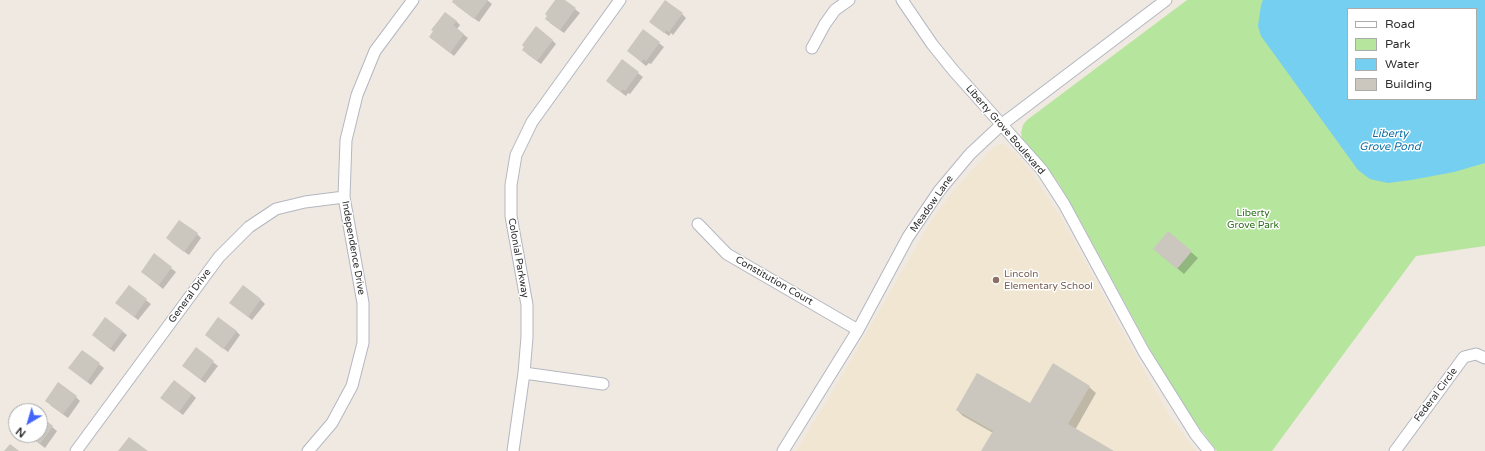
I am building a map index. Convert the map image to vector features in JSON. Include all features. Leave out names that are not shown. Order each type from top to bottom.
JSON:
[{"type":"street","name":"Independence Drive","points":[[308,451],[332,423],[352,386],[363,343],[363,303],[344,197],[346,140],[357,95],[375,51],[413,0]]},
{"type":"street","name":"Colonial Parkway","points":[[513,451],[524,373],[527,337],[527,305],[510,216],[511,185],[516,155],[532,122],[620,0]]},
{"type":"street","points":[[812,48],[825,24],[835,10],[849,0]]},
{"type":"street","name":"Liberty Grove Boulevard","points":[[902,0],[932,44],[953,70],[1042,170],[1064,204],[1144,352],[1196,435],[1209,451]]},
{"type":"street","name":"Meadow Lane","points":[[783,451],[858,330],[908,237],[939,191],[970,154],[1001,125],[1166,0]]},
{"type":"street","name":"General Drive","points":[[76,451],[219,256],[249,227],[276,209],[306,202],[344,197]]},
{"type":"street","name":"Constitution Court","points":[[698,224],[727,254],[858,330]]},
{"type":"street","name":"Federal Circle","points":[[1395,451],[1464,357],[1476,354],[1485,358]]},
{"type":"street","points":[[524,373],[603,384]]},
{"type":"shaded area","name":"Lincoln Elementary School","points":[[1003,144],[1016,154],[1030,170],[1063,221],[1169,415],[1196,451],[796,451],[832,393],[931,221],[955,189],[990,151],[998,145]]},
{"type":"green space","name":"Liberty Grove Park","points":[[1187,0],[1485,0],[1485,246],[1416,256],[1272,451],[1217,451],[1188,413],[1160,368],[1058,182],[1022,139],[1021,133],[1023,125],[1027,120]]},
{"type":"water","name":"Liberty Grove Pond","points":[[1263,0],[1485,0],[1485,163],[1454,172],[1411,180],[1388,183],[1370,179],[1358,170],[1261,36],[1258,26]]},
{"type":"building","points":[[453,0],[488,0],[474,19],[452,2]]},
{"type":"building","points":[[555,0],[565,0],[576,8],[560,30],[545,19],[547,16],[545,14]]},
{"type":"building","points":[[665,0],[683,13],[669,32],[666,30],[664,33],[649,22]]},
{"type":"building","points":[[445,12],[457,21],[453,25],[464,34],[450,53],[429,37],[433,31],[431,30]]},
{"type":"building","points":[[536,26],[553,40],[537,61],[522,50],[524,47],[522,45]]},
{"type":"building","points":[[643,29],[660,42],[646,61],[644,59],[642,62],[627,51]]},
{"type":"building","points":[[622,59],[639,72],[625,91],[623,89],[621,92],[606,81]]},
{"type":"building","points":[[179,220],[198,233],[184,252],[166,238]]},
{"type":"building","points":[[1168,231],[1192,251],[1177,269],[1153,249]]},
{"type":"building","points":[[154,253],[172,267],[159,285],[141,272]]},
{"type":"building","points":[[129,285],[147,299],[134,317],[115,303]]},
{"type":"building","points":[[243,285],[261,299],[248,317],[229,303]]},
{"type":"building","points":[[105,317],[123,331],[110,349],[92,335]]},
{"type":"building","points":[[218,317],[237,331],[223,349],[205,335]]},
{"type":"building","points":[[196,347],[214,361],[201,379],[182,366]]},
{"type":"building","points":[[82,350],[100,363],[87,382],[68,368]]},
{"type":"building","points":[[1053,363],[1090,386],[1068,424],[1114,451],[981,451],[993,431],[956,410],[977,373],[1030,403]]},
{"type":"building","points":[[174,380],[192,394],[179,412],[160,398]]},
{"type":"building","points":[[58,382],[77,396],[63,414],[45,401]]},
{"type":"building","points":[[48,422],[53,426],[48,433]]},
{"type":"building","points":[[129,437],[148,451],[118,451]]},
{"type":"building","points":[[10,444],[19,451],[4,451]]},
{"type":"place","name":"Lincoln Elementary School","points":[[996,280]]}]
